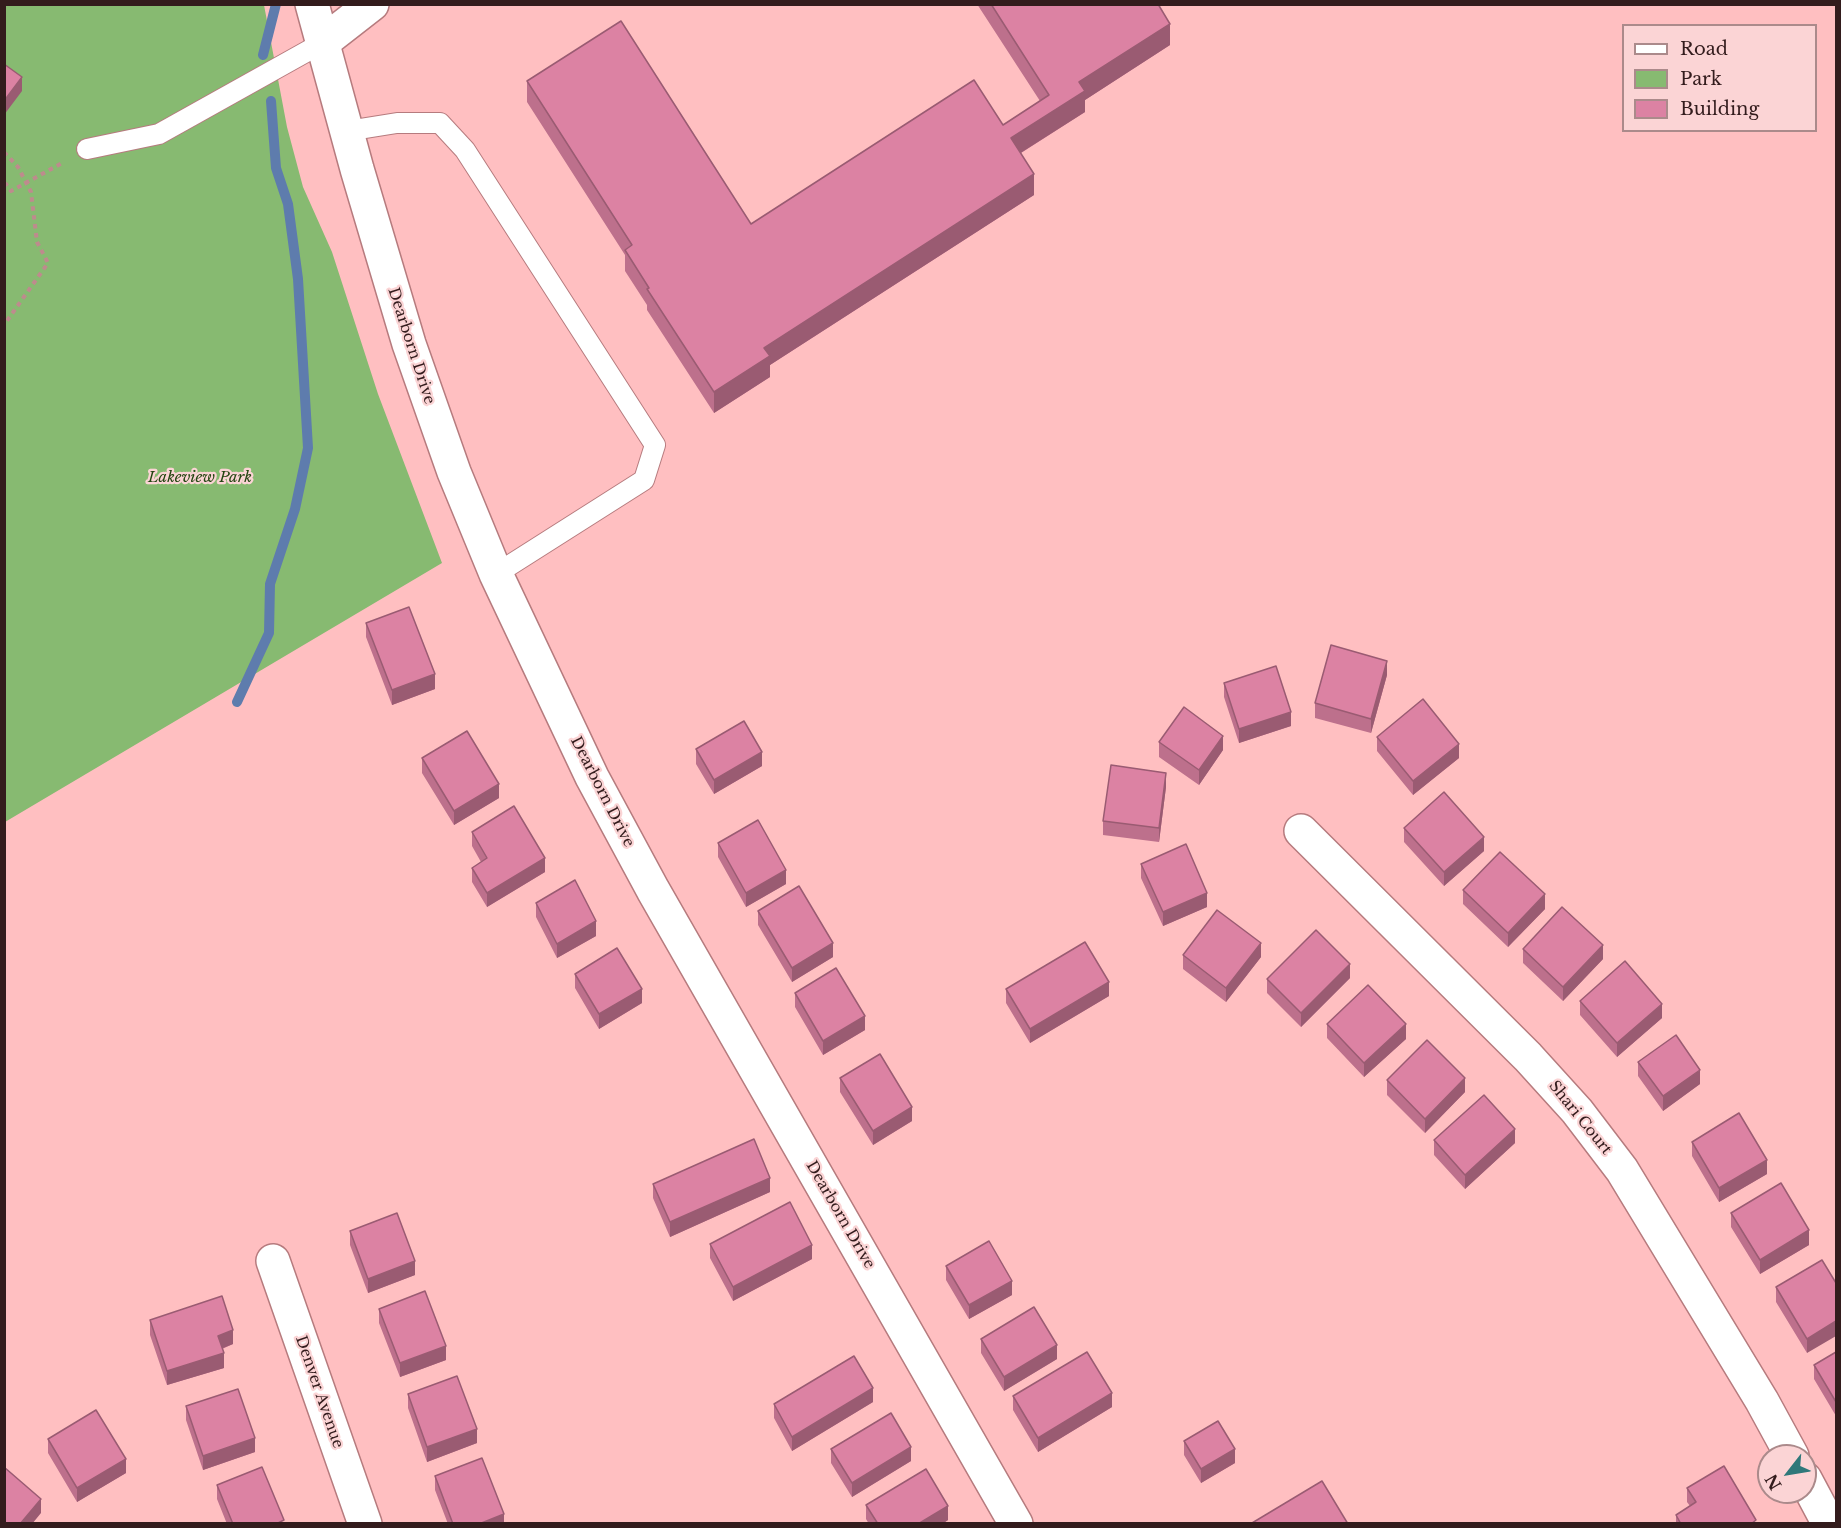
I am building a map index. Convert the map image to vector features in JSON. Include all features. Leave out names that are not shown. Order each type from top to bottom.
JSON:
[{"type":"street","name":"Dearborn Drive","points":[[312,4],[409,344],[454,472],[496,574],[592,777],[653,890],[1017,1524]]},
{"type":"street","points":[[322,43],[372,4]]},
{"type":"street","name":"Shari Court","points":[[1301,831],[1528,1057],[1577,1110],[1622,1170],[1762,1401],[1785,1444]]},
{"type":"street","name":"Denver Avenue","points":[[273,1261],[365,1524]]},
{"type":"street","points":[[1817,1502],[1829,1524]]},
{"type":"lane","points":[[87,149],[159,134],[322,43]]},
{"type":"lane","points":[[347,131],[397,123],[440,123],[465,150],[655,445],[644,480],[496,574]]},
{"type":"path","points":[[4,185],[6,184],[11,191],[87,149]]},
{"type":"path","points":[[4,152],[18,167],[31,192],[37,242],[48,263],[4,325]]},
{"type":"green space","name":"Lakeview Park","points":[[5,5],[264,5],[287,127],[303,187],[332,252],[378,394],[442,563],[5,822]]},
{"type":"building","points":[[991,4],[1158,4],[1170,24],[1079,82],[1085,91],[1011,138],[1034,174],[764,348],[770,356],[714,392],[647,289],[649,288],[625,250],[632,245],[527,81],[621,21],[751,224],[974,80],[1003,125],[1049,95]]},
{"type":"building","points":[[4,64],[22,77],[4,101]]},
{"type":"building","points":[[409,607],[435,674],[392,690],[366,623]]},
{"type":"building","points":[[1331,645],[1387,661],[1371,719],[1315,703]]},
{"type":"building","points":[[1276,666],[1291,712],[1239,729],[1224,683]]},
{"type":"building","points":[[1423,699],[1459,744],[1413,781],[1377,737]]},
{"type":"building","points":[[1184,707],[1223,736],[1199,770],[1159,742]]},
{"type":"building","points":[[744,721],[762,752],[714,780],[696,749]]},
{"type":"building","points":[[467,731],[499,784],[454,811],[422,758]]},
{"type":"building","points":[[1111,765],[1166,773],[1159,828],[1103,821]]},
{"type":"building","points":[[1444,792],[1484,837],[1444,872],[1404,828]]},
{"type":"building","points":[[514,806],[545,858],[487,893],[472,868],[487,858],[472,832]]},
{"type":"building","points":[[758,820],[786,870],[746,893],[718,843]]},
{"type":"building","points":[[1186,844],[1207,893],[1163,912],[1141,864]]},
{"type":"building","points":[[1500,852],[1545,894],[1508,933],[1463,890]]},
{"type":"building","points":[[575,880],[596,921],[557,944],[536,903]]},
{"type":"building","points":[[799,886],[833,943],[792,968],[758,911]]},
{"type":"building","points":[[1562,907],[1603,945],[1563,987],[1523,949]]},
{"type":"building","points":[[1217,910],[1261,943],[1226,988],[1183,955]]},
{"type":"building","points":[[1316,930],[1350,964],[1301,1013],[1267,979]]},
{"type":"building","points":[[1085,942],[1109,982],[1030,1029],[1006,989]]},
{"type":"building","points":[[617,948],[642,989],[599,1014],[575,974]]},
{"type":"building","points":[[1625,961],[1662,1004],[1617,1043],[1580,1001]]},
{"type":"building","points":[[836,968],[865,1016],[823,1041],[795,993]]},
{"type":"building","points":[[1368,985],[1406,1024],[1364,1063],[1327,1024]]},
{"type":"building","points":[[1676,1035],[1700,1070],[1663,1096],[1638,1062]]},
{"type":"building","points":[[1427,1040],[1465,1078],[1425,1119],[1387,1080]]},
{"type":"building","points":[[880,1054],[912,1107],[873,1131],[840,1078]]},
{"type":"building","points":[[1484,1095],[1515,1129],[1465,1175],[1434,1140]]},
{"type":"building","points":[[1739,1113],[1767,1160],[1719,1188],[1692,1142]]},
{"type":"building","points":[[754,1139],[770,1178],[670,1222],[653,1184]]},
{"type":"building","points":[[1781,1183],[1809,1230],[1760,1260],[1731,1213]]},
{"type":"building","points":[[790,1202],[812,1245],[733,1287],[710,1244]]},
{"type":"building","points":[[397,1213],[415,1261],[368,1279],[350,1231]]},
{"type":"building","points":[[989,1241],[1012,1281],[969,1305],[946,1266]]},
{"type":"building","points":[[1822,1260],[1836,1283],[1836,1321],[1807,1339],[1776,1287]]},
{"type":"building","points":[[425,1291],[446,1346],[400,1363],[379,1309]]},
{"type":"building","points":[[222,1296],[233,1330],[218,1336],[224,1353],[167,1371],[150,1320]]},
{"type":"building","points":[[1034,1307],[1057,1345],[1004,1377],[981,1339]]},
{"type":"building","points":[[1087,1352],[1112,1393],[1038,1438],[1013,1396]]},
{"type":"building","points":[[1836,1352],[1836,1402],[1814,1365]]},
{"type":"building","points":[[854,1356],[873,1388],[792,1437],[774,1404]]},
{"type":"building","points":[[457,1376],[477,1429],[427,1447],[408,1394]]},
{"type":"building","points":[[238,1389],[255,1438],[203,1456],[186,1406]]},
{"type":"building","points":[[96,1410],[126,1459],[77,1488],[48,1439]]},
{"type":"building","points":[[891,1413],[911,1447],[852,1483],[831,1449]]},
{"type":"building","points":[[1218,1421],[1235,1449],[1201,1469],[1184,1441]]},
{"type":"building","points":[[482,1458],[504,1514],[479,1524],[453,1524],[435,1476]]},
{"type":"building","points":[[1724,1466],[1756,1520],[1751,1524],[1681,1524],[1676,1515],[1696,1502],[1687,1488]]},
{"type":"building","points":[[4,1467],[41,1499],[20,1524],[4,1524]]},
{"type":"building","points":[[262,1467],[284,1520],[276,1524],[233,1524],[217,1485]]},
{"type":"building","points":[[926,1469],[948,1506],[918,1524],[878,1524],[866,1505]]},
{"type":"building","points":[[1322,1481],[1348,1524],[1252,1524],[1252,1523]]},
{"type":"waterway","points":[[263,55],[276,4]]},
{"type":"waterway","points":[[237,702],[269,633],[270,584],[295,509],[308,448],[298,279],[288,204],[276,168],[271,101]]}]
